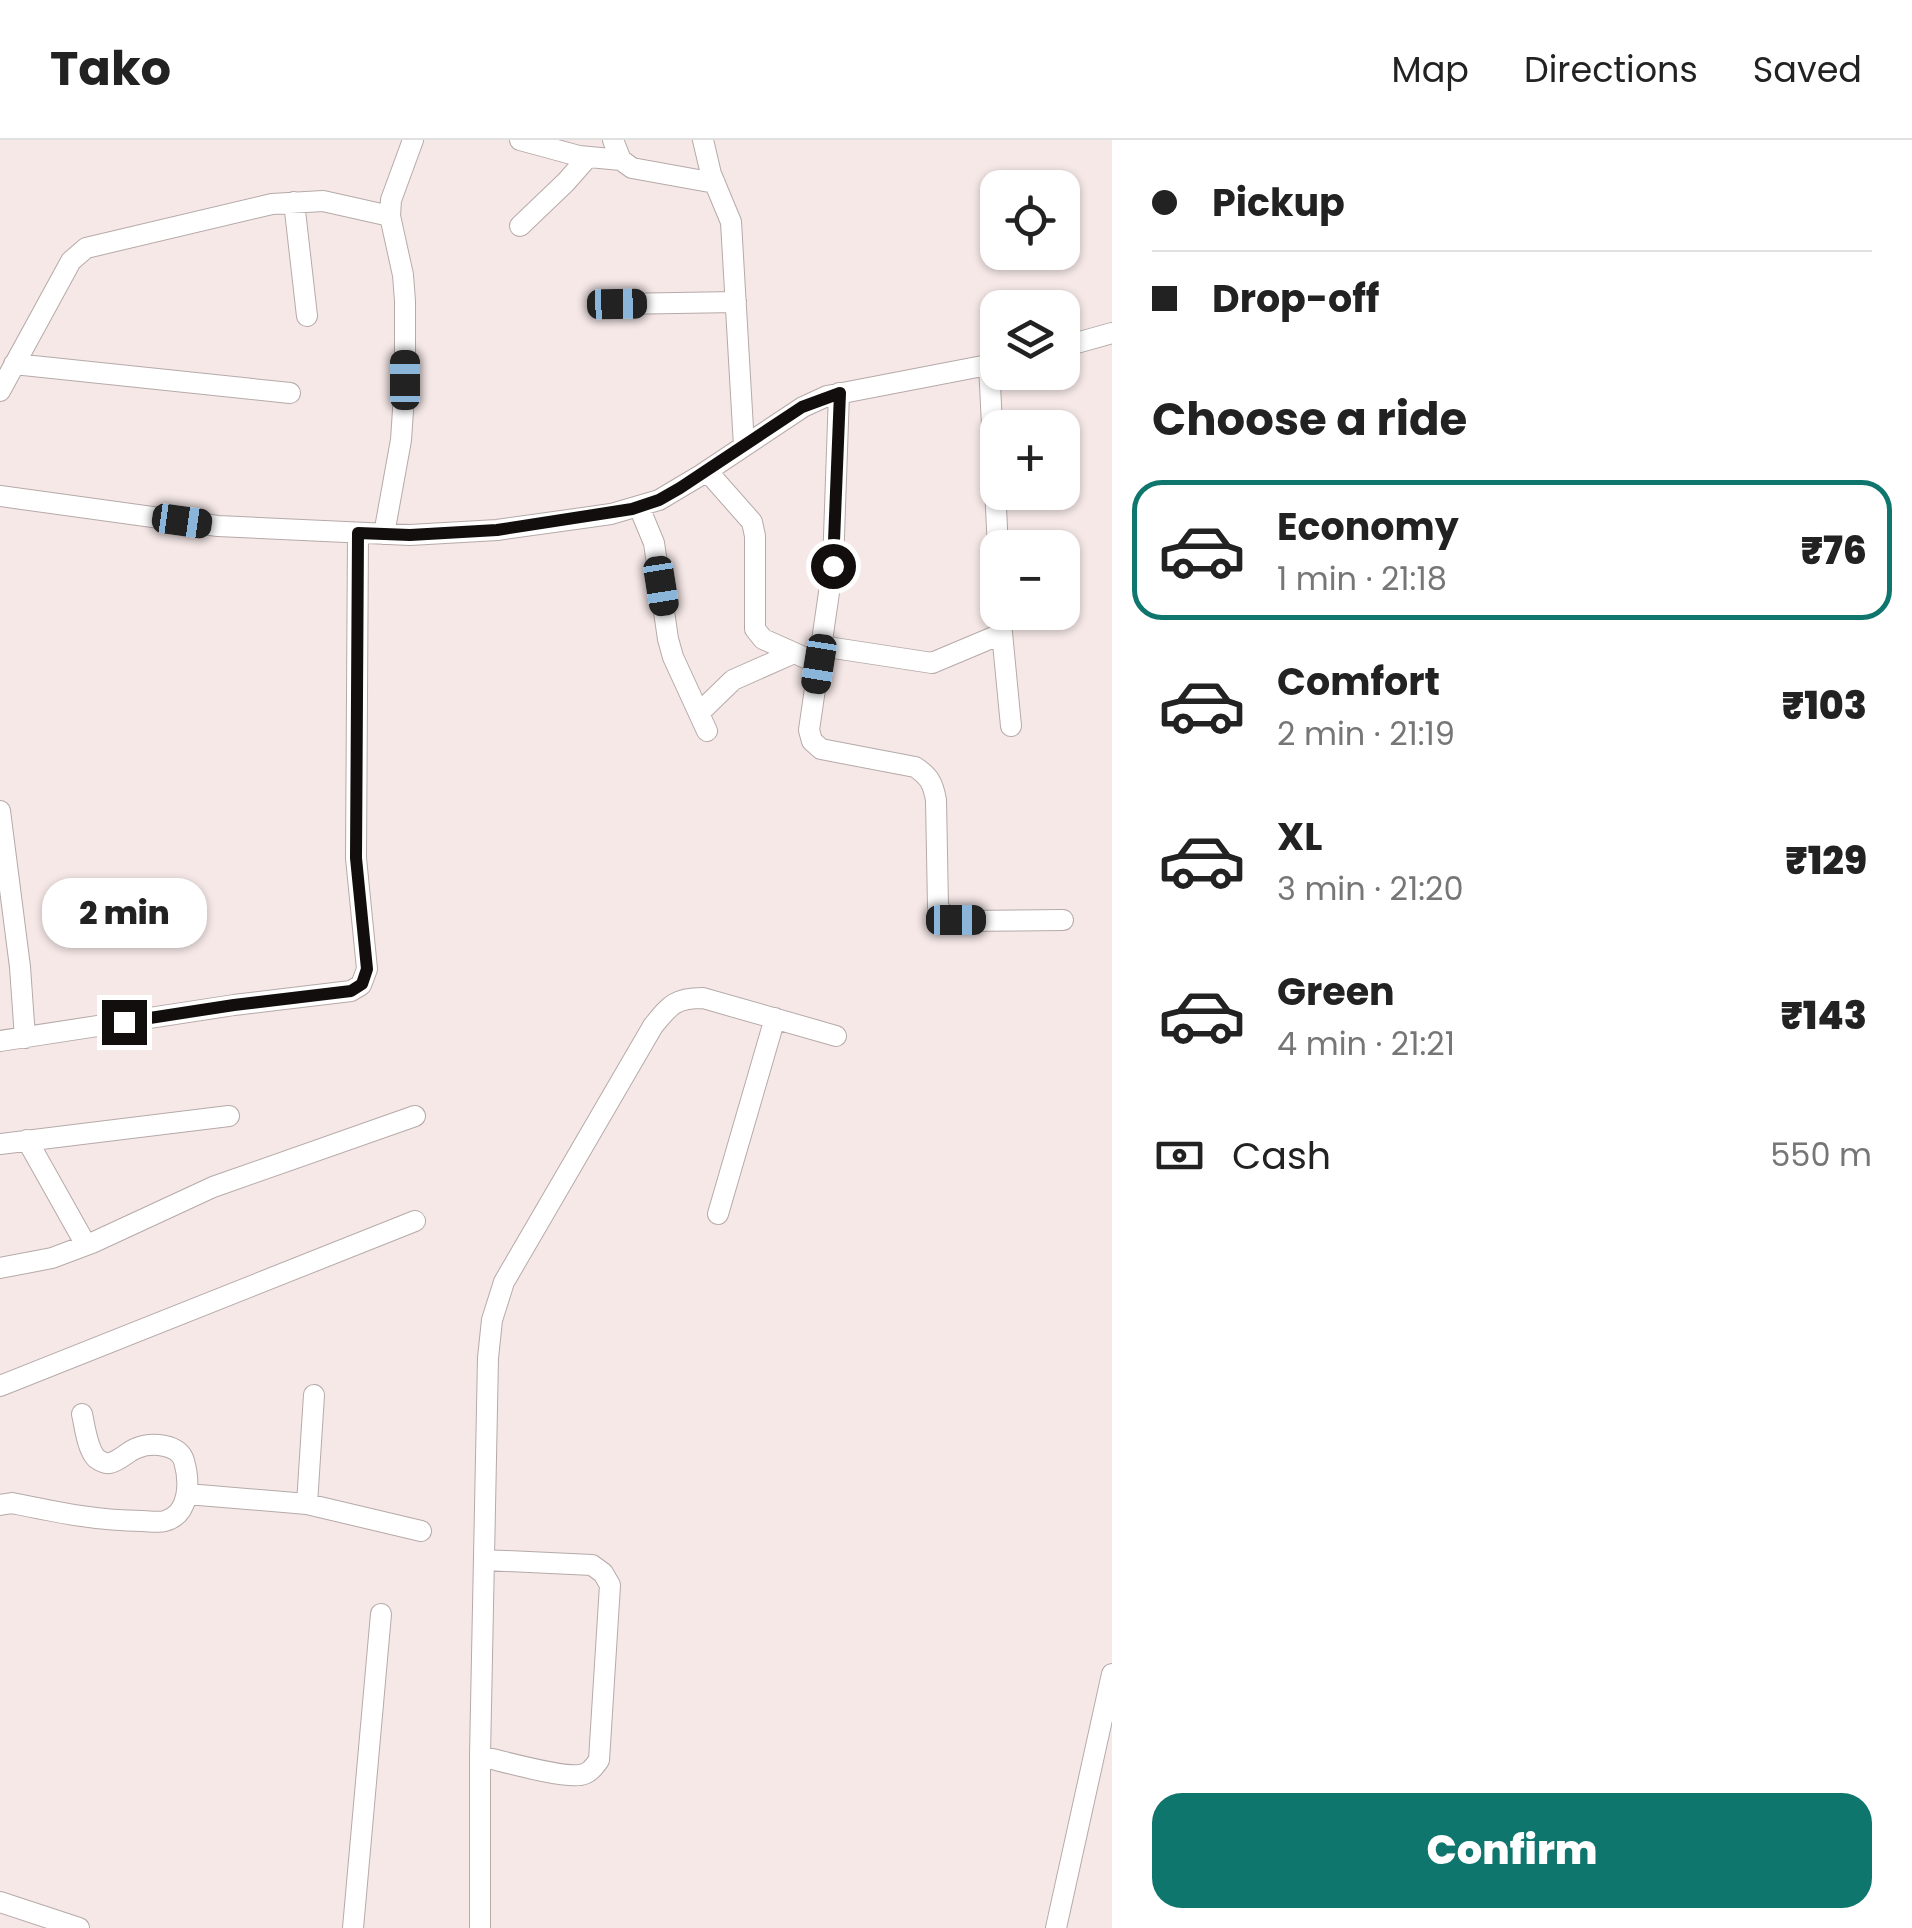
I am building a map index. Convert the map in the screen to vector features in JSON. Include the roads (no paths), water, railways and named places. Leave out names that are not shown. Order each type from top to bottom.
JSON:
[{"type":"street","points":[[384,534],[401,440],[405,380],[405,301],[390,216],[391,200],[413,140]]},
{"type":"street","points":[[520,140],[588,157],[617,150],[632,168],[715,183]]},
{"type":"street","points":[[703,140],[731,222],[744,446]]},
{"type":"street","points":[[520,226],[588,157]]},
{"type":"street","points":[[0,391],[70,262],[86,248],[272,204],[323,201],[390,216]]},
{"type":"street","points":[[294,202],[306,316]]},
{"type":"street","points":[[617,304],[736,302]]},
{"type":"street","points":[[1080,343],[1112,333]]},
{"type":"street","points":[[14,364],[290,394]]},
{"type":"street","points":[[0,496],[218,526],[410,535],[497,530],[639,507],[659,500],[707,471],[802,407],[840,393],[980,366]]},
{"type":"street","points":[[994,390],[997,530]]},
{"type":"street","points":[[840,393],[833,566],[809,730],[812,742],[821,748],[915,767],[927,775],[936,800],[938,906],[945,916],[956,920],[1064,920]]},
{"type":"street","points":[[707,471],[752,522],[755,629],[763,640],[794,653],[932,662],[1002,634]]},
{"type":"street","points":[[639,507],[654,544],[673,657],[703,722],[734,680],[794,653]]},
{"type":"street","points":[[0,1041],[351,991],[362,984],[367,969],[356,858],[358,533]]},
{"type":"street","points":[[1002,630],[1011,726]]},
{"type":"street","points":[[0,811],[26,1038]]},
{"type":"street","points":[[480,1928],[488,1358],[492,1320],[504,1282],[668,1007],[684,998],[703,998],[836,1036]]},
{"type":"street","points":[[718,1214],[775,1018]]},
{"type":"street","points":[[0,1144],[229,1116]]},
{"type":"street","points":[[0,1268],[52,1258],[213,1187],[415,1116]]},
{"type":"street","points":[[27,1140],[86,1245]]},
{"type":"street","points":[[0,1386],[415,1221]]},
{"type":"street","points":[[307,1504],[314,1396]]},
{"type":"street","points":[[0,1505],[12,1502],[107,1522],[167,1521],[183,1508],[187,1494],[184,1458],[177,1450],[142,1446],[110,1463],[101,1462],[90,1447],[82,1414]]},
{"type":"street","points":[[187,1494],[307,1504],[421,1531]]},
{"type":"street","points":[[480,1756],[564,1774],[581,1775],[592,1770],[599,1760],[610,1585],[603,1572],[592,1566],[485,1560]]},
{"type":"street","points":[[352,1928],[381,1614]]},
{"type":"street","points":[[1056,1928],[1112,1674]]},
{"type":"street","points":[[0,1902],[79,1928]]}]
